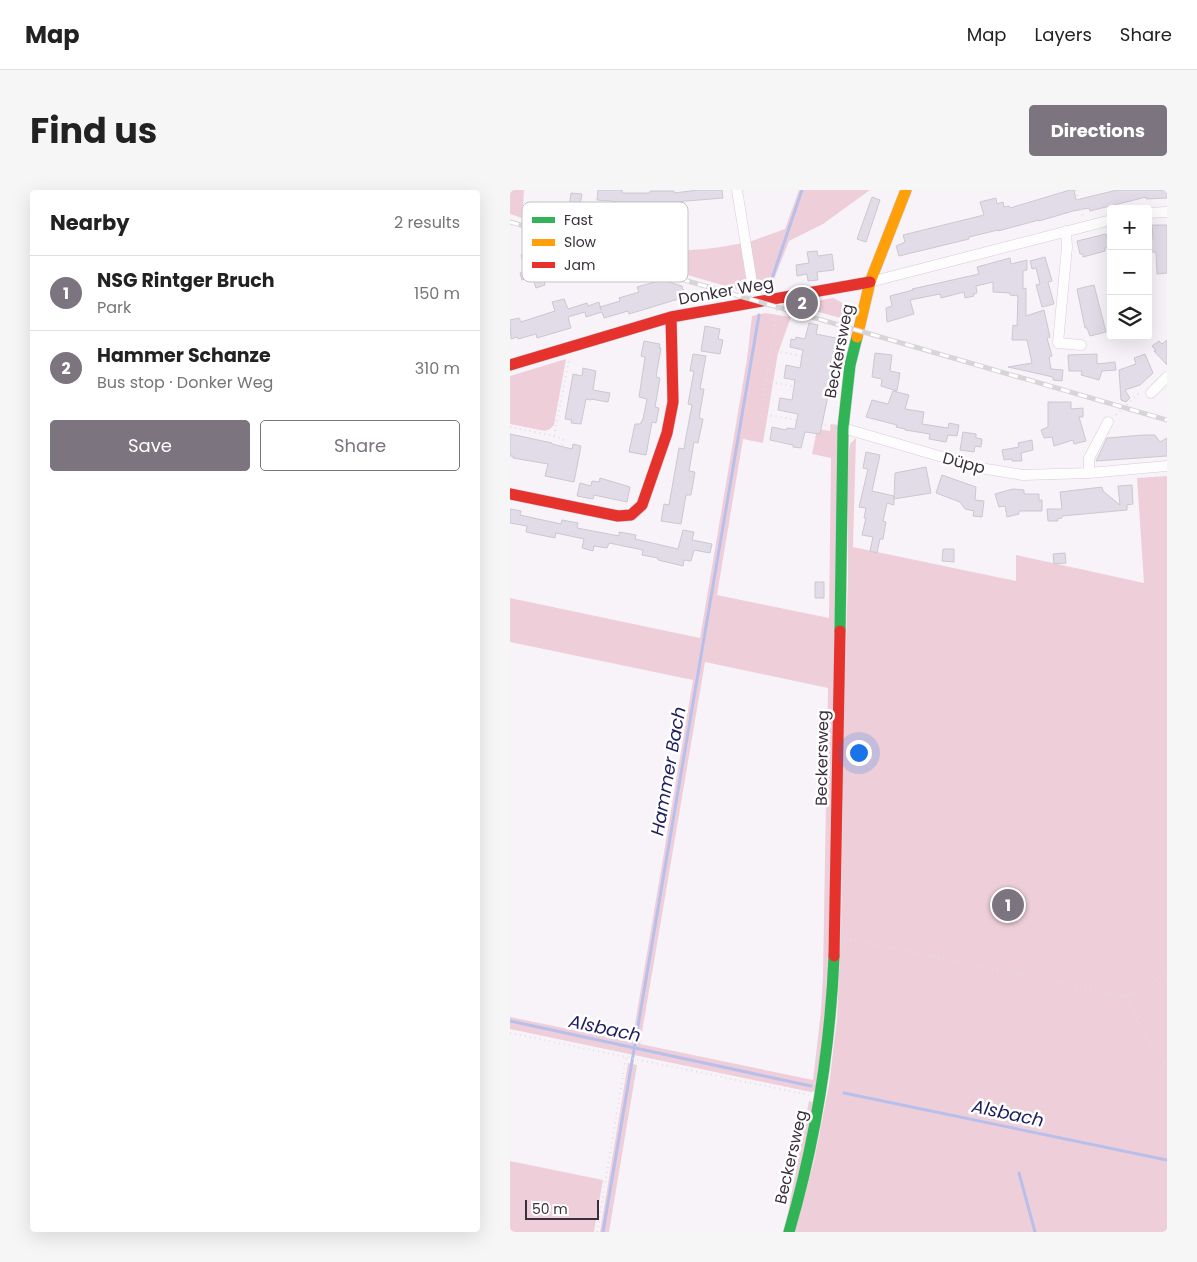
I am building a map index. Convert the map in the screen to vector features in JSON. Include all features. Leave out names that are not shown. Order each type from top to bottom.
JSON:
[{"type":"street","points":[[737,190],[753,289],[760,301]]},
{"type":"street","name":"Beckersweg","points":[[789,1232],[804,1180],[822,1098],[830,1022],[835,937],[843,428],[846,396],[850,365],[870,282],[906,190]]},
{"type":"street","points":[[1152,213],[1167,212]]},
{"type":"street","name":"Donker Weg","points":[[510,365],[671,317],[870,282],[1107,221]]},
{"type":"street","points":[[1066,231],[1067,246],[1058,343],[1081,345]]},
{"type":"street","points":[[510,494],[618,516],[631,515],[642,505],[667,433],[672,402],[671,317]]},
{"type":"street","points":[[1151,393],[1167,377]]},
{"type":"street","points":[[1089,473],[1089,458],[1108,422]]},
{"type":"street","name":"Düpp","points":[[843,428],[980,468],[1023,475],[1089,473],[1167,466]]},
{"type":"path","points":[[1076,190],[1085,226]]},
{"type":"path","points":[[779,298],[761,414],[843,428]]},
{"type":"path","points":[[554,436],[571,347]]},
{"type":"path","points":[[772,350],[850,365]]},
{"type":"path","points":[[766,381],[846,396]]},
{"type":"path","points":[[1108,422],[1140,391],[1151,393]]},
{"type":"path","points":[[510,428],[563,439],[562,448],[566,450]]},
{"type":"path","points":[[835,937],[1127,996],[1167,974]]},
{"type":"path","points":[[1127,996],[1138,1024],[1156,1053],[1167,1066]]},
{"type":"path","points":[[510,1033],[822,1098]]},
{"type":"path","points":[[597,1232],[626,1058]]},
{"type":"shaded area","points":[[510,190],[524,190],[522,218],[510,214]]},
{"type":"shaded area","points":[[799,190],[870,190],[823,224],[789,241],[771,287],[756,290],[749,242],[785,229]]},
{"type":"shaded area","points":[[742,243],[749,291],[743,291],[688,275],[688,250]]},
{"type":"shaded area","points":[[833,298],[846,306],[851,321],[801,307],[799,304]]},
{"type":"shaded area","points":[[765,313],[791,317],[778,353],[763,443],[743,439],[717,595],[829,618],[831,458],[812,454],[817,429],[830,431],[831,424],[838,425],[830,915],[824,1031],[816,1091],[811,1092],[510,1029],[510,1017],[632,1042],[693,680],[510,642],[510,598],[700,638],[747,359],[752,316]],"holes":[[[705,662],[828,688],[823,975],[813,1080],[640,1044]]]},
{"type":"shaded area","points":[[566,359],[554,425],[545,431],[510,424],[510,376]]},
{"type":"shaded area","points":[[856,438],[853,547],[1016,581],[1016,555],[1144,583],[1137,478],[1167,476],[1167,1232],[795,1232],[814,1161],[829,1085],[837,1019],[841,931],[844,705],[848,581],[848,462],[850,444]]},
{"type":"shaded area","points":[[628,1063],[637,1065],[609,1232],[600,1232]]},
{"type":"shaded area","points":[[809,1101],[813,1102],[805,1152],[786,1223]]},
{"type":"shaded area","points":[[510,1161],[603,1180],[594,1232],[510,1232]]},
{"type":"building","points":[[598,190],[622,190],[622,193],[674,191],[674,193],[722,190],[723,198],[675,202],[621,202],[597,200]]},
{"type":"building","points":[[1070,190],[1074,190],[1076,200],[1117,190],[1167,190],[1167,198],[1146,199],[1146,197],[1107,205],[1107,207],[1090,211],[1089,208],[1073,211],[899,256],[896,246],[905,242],[903,235],[984,215],[980,202],[996,198],[997,204],[1003,202],[1004,207],[1009,206],[1010,208]]},
{"type":"building","points":[[571,193],[582,194],[580,202],[570,202]]},
{"type":"building","points":[[872,197],[880,200],[866,242],[857,239]]},
{"type":"building","points":[[1152,225],[1167,225],[1167,273],[1157,274],[1156,252],[1152,252]]},
{"type":"building","points":[[1106,234],[1107,248],[1105,251],[1083,257],[1083,254],[1080,254],[1077,241]]},
{"type":"building","points":[[817,251],[818,256],[832,254],[834,270],[817,272],[818,280],[808,281],[807,274],[797,276],[796,265],[809,263],[807,252]]},
{"type":"building","points":[[1045,257],[1052,281],[1048,282],[1054,304],[1042,307],[1036,285],[1040,284],[1036,268],[1032,269],[1030,261]]},
{"type":"building","points":[[1010,258],[1011,264],[1027,260],[1027,270],[1023,271],[1023,289],[1026,288],[1026,316],[1044,310],[1050,337],[1047,338],[1052,356],[1049,357],[1051,369],[1063,370],[1062,381],[1053,380],[1053,377],[1008,367],[1032,363],[1027,340],[1012,340],[1013,325],[1017,326],[1018,296],[1010,295],[1010,293],[993,292],[993,282],[976,286],[977,293],[973,294],[974,296],[965,298],[964,292],[941,298],[940,294],[910,300],[914,314],[887,322],[886,308],[892,306],[890,296],[912,289],[979,274],[977,267]]},
{"type":"building","points":[[534,282],[544,282],[545,285],[536,288]]},
{"type":"building","points":[[655,282],[669,282],[682,286],[685,297],[629,314],[628,311],[604,318],[602,312],[586,317],[585,312],[568,317],[571,328],[537,338],[536,334],[511,339],[510,320],[519,318],[521,322],[555,311],[552,302],[564,299],[568,309],[587,303],[588,306],[599,302],[600,307],[620,301],[619,298],[639,292],[637,287]]},
{"type":"building","points":[[1094,285],[1106,332],[1090,336],[1087,328],[1085,328],[1077,289]]},
{"type":"building","points":[[809,323],[818,325],[816,334],[836,338],[829,376],[832,377],[820,434],[805,432],[801,448],[770,440],[772,427],[786,430],[787,428],[795,429],[798,414],[778,410],[780,398],[792,400],[795,380],[784,378],[786,365],[800,368],[803,350],[790,347],[791,339],[795,340],[796,337],[805,339]]},
{"type":"building","points":[[705,326],[720,329],[718,339],[723,340],[720,354],[701,351]]},
{"type":"building","points":[[1167,340],[1167,365],[1154,351],[1156,351],[1152,346],[1159,341],[1162,344]]},
{"type":"building","points":[[644,341],[660,344],[659,348],[661,348],[656,377],[660,378],[655,407],[659,408],[656,423],[652,422],[646,455],[629,452],[635,424],[640,424],[643,419],[647,399],[639,397],[645,357],[641,356]]},
{"type":"building","points":[[875,353],[892,355],[890,371],[900,373],[897,391],[881,386],[882,379],[872,377]]},
{"type":"building","points":[[693,354],[706,356],[700,389],[704,389],[699,418],[703,419],[698,443],[694,442],[689,471],[695,472],[691,495],[686,495],[681,524],[661,521],[664,504],[669,505],[679,448],[684,449],[692,405],[688,404],[694,371],[690,371]]},
{"type":"building","points":[[1097,354],[1097,364],[1115,362],[1116,370],[1102,371],[1099,380],[1081,375],[1082,371],[1069,371],[1068,355]]},
{"type":"building","points":[[1145,354],[1153,373],[1140,385],[1125,390],[1130,398],[1126,402],[1121,400],[1119,370],[1136,364],[1134,358]]},
{"type":"building","points":[[583,368],[596,371],[593,390],[610,393],[608,402],[586,399],[581,424],[571,423],[572,420],[565,419],[573,374],[582,376]]},
{"type":"building","points":[[893,391],[909,395],[905,409],[924,412],[922,424],[948,428],[949,423],[959,425],[957,436],[948,435],[946,442],[929,439],[930,434],[905,430],[896,427],[897,425],[866,417],[872,400],[888,404]]},
{"type":"building","points":[[1048,402],[1071,402],[1071,409],[1083,408],[1083,417],[1079,417],[1086,441],[1074,444],[1073,440],[1054,446],[1052,437],[1044,438],[1041,430],[1048,427]]},
{"type":"building","points":[[963,432],[976,434],[976,438],[982,439],[981,447],[975,446],[974,452],[960,450]]},
{"type":"building","points":[[510,434],[572,449],[573,444],[581,446],[574,482],[545,476],[548,464],[510,456]]},
{"type":"building","points":[[1155,435],[1160,442],[1167,438],[1167,456],[1096,461],[1107,438]]},
{"type":"building","points":[[1032,440],[1033,450],[1021,453],[1022,461],[1004,460],[1002,450],[1019,447],[1018,443]]},
{"type":"building","points":[[866,452],[880,455],[872,491],[894,496],[894,505],[887,503],[883,521],[886,522],[883,539],[880,539],[877,553],[870,551],[873,537],[862,535],[866,508],[859,507],[868,469],[863,468]]},
{"type":"building","points":[[926,467],[931,493],[894,499],[895,473]]},
{"type":"building","points":[[942,475],[976,487],[975,500],[984,501],[982,517],[973,516],[974,511],[965,509],[960,502],[936,493]]},
{"type":"building","points":[[600,478],[630,487],[627,502],[594,495],[593,499],[577,496],[580,483],[591,486],[592,481],[599,482]]},
{"type":"building","points":[[1132,485],[1133,504],[1127,505],[1127,510],[1062,516],[1062,518],[1057,519],[1058,521],[1048,521],[1047,509],[1062,509],[1060,492],[1102,487],[1103,491],[1120,505],[1118,486]]},
{"type":"building","points":[[1013,489],[1024,490],[1024,494],[1039,494],[1039,500],[1042,500],[1042,511],[1019,511],[1019,514],[1007,517],[1005,506],[999,507],[995,494]]},
{"type":"building","points":[[510,509],[521,511],[520,515],[561,524],[562,520],[578,523],[577,528],[619,536],[619,532],[636,535],[635,539],[678,549],[683,530],[694,532],[692,540],[712,544],[710,553],[694,550],[691,561],[684,560],[683,566],[642,555],[643,550],[609,543],[607,548],[594,546],[593,551],[582,548],[584,539],[556,533],[555,538],[526,532],[527,526],[510,523]]},
{"type":"building","points":[[943,549],[954,549],[954,562],[942,561]]},
{"type":"building","points":[[1065,553],[1066,563],[1054,564],[1053,554]]},
{"type":"building","points":[[815,582],[824,582],[824,598],[815,598]]},
{"type":"waterway","name":"Hammer Bach","points":[[769,287],[802,190]]},
{"type":"waterway","name":"Hammer Bach","points":[[603,1232],[759,315]]},
{"type":"waterway","name":"Alsbach","points":[[510,1021],[811,1086]]},
{"type":"waterway","name":"Alsbach","points":[[844,1093],[1167,1160]]},
{"type":"waterway","points":[[1019,1173],[1035,1232]]},
{"type":"railway","points":[[510,222],[522,225]]},
{"type":"railway","points":[[688,281],[1167,420]]},
{"type":"traffic: fast","points":[[840,631],[843,428],[850,365],[857,337]]},
{"type":"traffic: fast","points":[[789,1232],[807,1163],[820,1095],[829,1027],[834,956]]},
{"type":"traffic: slow","points":[[857,337],[870,282],[906,190]]},
{"type":"traffic: jam","points":[[510,365],[671,317],[870,282]]},
{"type":"traffic: jam","points":[[510,494],[618,516],[631,515],[642,505],[667,433],[673,402],[671,317]]},
{"type":"traffic: jam","points":[[834,956],[840,631]]},
{"type":"place","name":"Hammer Schanze","points":[[802,303]]},
{"type":"place","name":"NSG Rintger Bruch","points":[[1008,905]]}]
